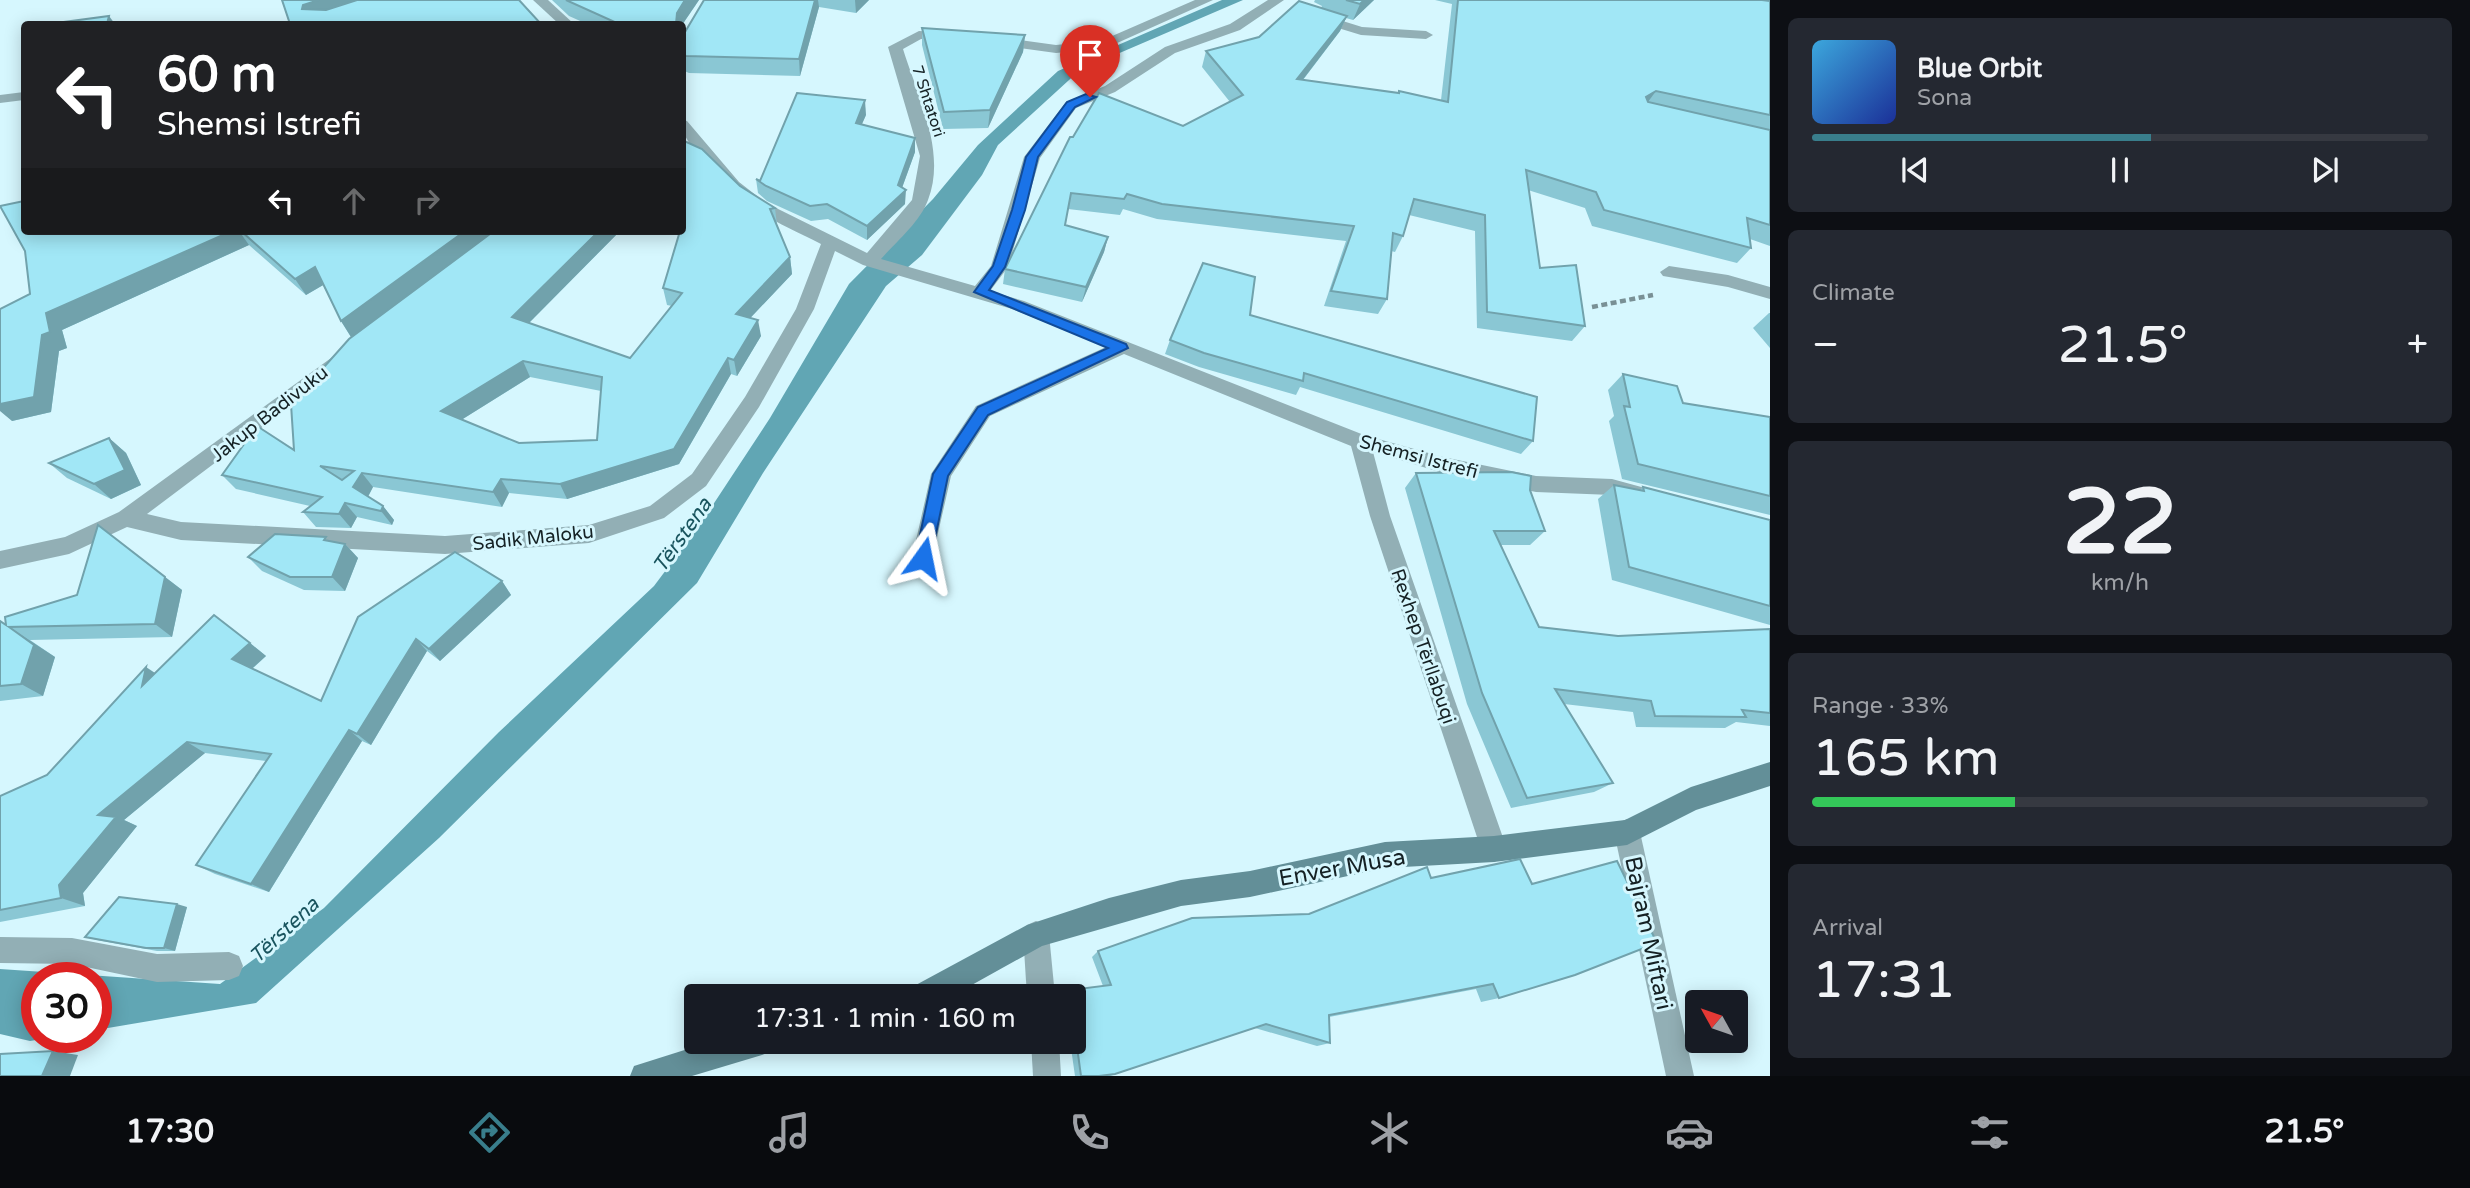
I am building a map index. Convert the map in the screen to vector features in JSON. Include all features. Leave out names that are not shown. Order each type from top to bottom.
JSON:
[{"type":"street","points":[[540,0],[564,21]]},
{"type":"street","name":"7 Shtatori","points":[[869,261],[920,201],[928,156],[895,47],[919,35],[973,38],[1056,49],[1106,44],[1206,0]]},
{"type":"street","points":[[980,292],[999,267],[1019,210],[1032,157],[1071,105],[1110,89],[1170,50],[1235,27],[1283,5],[1361,31],[1426,35]]},
{"type":"street","points":[[0,99],[21,96]]},
{"type":"street","name":"Shemsi Istrefi","points":[[686,129],[733,186],[760,207],[829,244],[869,261],[929,280],[980,292],[1360,441],[1443,465],[1536,484],[1612,487],[1663,500]]},
{"type":"street","name":"Sadik Maloku","points":[[126,518],[181,531],[445,545],[589,534],[657,512],[699,480],[752,402],[805,309],[829,244]]},
{"type":"street","points":[[1669,272],[1728,281],[1770,293]]},
{"type":"street","points":[[923,558],[941,474],[983,411],[1121,348]]},
{"type":"street","name":"Jakup Badivuku","points":[[0,561],[69,545],[126,518],[190,473],[348,352]]},
{"type":"street","name":"Rexhep Tërllabuqi","points":[[1360,441],[1380,516],[1494,849]]},
{"type":"street","name":"Enver Musa","points":[[946,984],[1036,934],[1109,911],[1181,893],[1250,884],[1385,855],[1494,849],[1626,832],[1691,799],[1770,774]]},
{"type":"street","name":"Bajram Miftari","points":[[1626,832],[1680,1076]]},
{"type":"street","points":[[1036,934],[1040,984]]},
{"type":"street","points":[[0,950],[72,951],[157,968],[229,966]]},
{"type":"street","points":[[644,1076],[718,1054]]},
{"type":"street","points":[[1046,1054],[1047,1076]]},
{"type":"water","points":[[1222,0],[1243,0],[1080,70],[998,145],[982,175],[922,255],[886,286],[763,473],[697,583],[439,838],[256,1003],[112,1027],[112,977],[220,984],[324,908],[499,732],[654,586],[699,526],[770,418],[849,284],[933,199],[978,145],[1058,71]]},
{"type":"water","points":[[0,969],[21,970],[21,1039],[0,1034]]},
{"type":"building","points":[[282,0],[319,0],[303,5],[302,9],[326,10],[357,0],[519,0],[538,21],[289,21]]},
{"type":"building","points":[[566,0],[685,0],[677,13],[676,21],[612,21]]},
{"type":"building","points":[[704,0],[815,0],[799,59],[686,56],[686,30]]},
{"type":"building","points":[[1346,0],[1364,0],[1360,4]]},
{"type":"building","points":[[1458,0],[1770,1],[1770,115],[1656,91],[1646,97],[1648,102],[1770,130],[1770,225],[1747,218],[1751,248],[1604,210],[1596,192],[1526,170],[1540,268],[1576,265],[1585,326],[1487,312],[1485,215],[1414,199],[1403,236],[1393,233],[1387,299],[1331,291],[1354,226],[1162,204],[1127,194],[1124,199],[1071,193],[1065,225],[1108,237],[1086,287],[1005,269],[1070,137],[1073,137],[1099,93],[1183,126],[1243,95],[1206,51],[1259,37],[1299,1],[1347,16],[1297,79],[1399,91],[1448,102]]},
{"type":"building","points":[[109,16],[108,21],[72,21]]},
{"type":"building","points":[[922,28],[1025,35],[990,110],[944,112]]},
{"type":"building","points":[[797,93],[865,100],[856,123],[915,138],[898,185],[906,190],[867,226],[827,204],[810,206],[766,186],[756,179],[760,181]]},
{"type":"building","points":[[686,142],[702,149],[740,186],[775,208],[770,209],[790,257],[736,314],[758,320],[734,360],[728,358],[674,449],[560,484],[501,479],[493,492],[362,473],[353,487],[383,506],[381,511],[345,503],[339,514],[303,512],[322,497],[222,475],[257,426],[294,450],[291,404],[349,339],[489,235],[595,235],[512,317],[630,358],[682,293],[663,288],[679,235],[686,235]],"holes":[[[523,361],[602,377],[597,440],[519,443],[441,411]],[[320,466],[354,471],[342,480]]]},
{"type":"building","points":[[21,202],[21,235],[223,235],[46,313],[50,332],[42,335],[34,397],[0,404],[0,309],[30,294],[25,251],[0,206]]},
{"type":"building","points":[[246,235],[459,235],[341,321],[315,267],[295,279]]},
{"type":"building","points":[[1203,263],[1255,277],[1250,315],[1537,397],[1533,441],[1304,373],[1303,381],[1204,353],[1170,340]]},
{"type":"building","points":[[1623,374],[1677,386],[1683,403],[1770,417],[1770,496],[1638,464],[1624,406],[1630,407]]},
{"type":"building","points":[[109,438],[125,470],[94,484],[49,463]]},
{"type":"building","points":[[1511,472],[1531,476],[1530,490],[1545,531],[1494,531],[1539,627],[1618,636],[1770,629],[1770,713],[1742,710],[1746,717],[1655,716],[1651,701],[1555,689],[1613,783],[1527,798],[1482,693],[1416,473]]},
{"type":"building","points":[[1614,485],[1644,491],[1643,487],[1770,520],[1770,606],[1629,567]]},
{"type":"building","points":[[98,525],[165,577],[155,624],[9,627],[34,645],[21,684],[0,686],[0,621],[6,625],[5,617],[77,595]]},
{"type":"building","points":[[275,534],[326,537],[324,540],[345,544],[332,577],[290,577],[248,557]]},
{"type":"building","points":[[455,552],[502,581],[429,649],[416,639],[357,734],[349,730],[251,884],[196,865],[271,754],[187,742],[98,815],[116,817],[59,885],[61,898],[0,910],[0,796],[47,775],[146,667],[142,686],[214,615],[250,643],[232,659],[321,701],[358,617]]},
{"type":"building","points":[[1520,859],[1532,884],[1617,861],[1657,943],[1575,975],[1499,998],[1493,984],[1329,1015],[1330,1043],[1266,1024],[1115,1074],[1081,1076],[1078,1054],[1086,1054],[1086,988],[1111,985],[1098,951],[1192,918],[1309,914],[1427,867],[1431,878]]},
{"type":"building","points":[[119,897],[177,904],[164,948],[146,948],[85,937]]},
{"type":"building","points":[[52,1053],[42,1076],[0,1076],[0,1054]]},
{"type":"route","points":[[923,558],[941,474],[983,411],[1121,348],[980,292],[999,267],[1019,210],[1032,157],[1071,105],[1090,97]]},
{"type":"water label","name":"Tërstena","points":[[682,535]]},
{"type":"water label","name":"Tërstena","points":[[284,930]]}]
